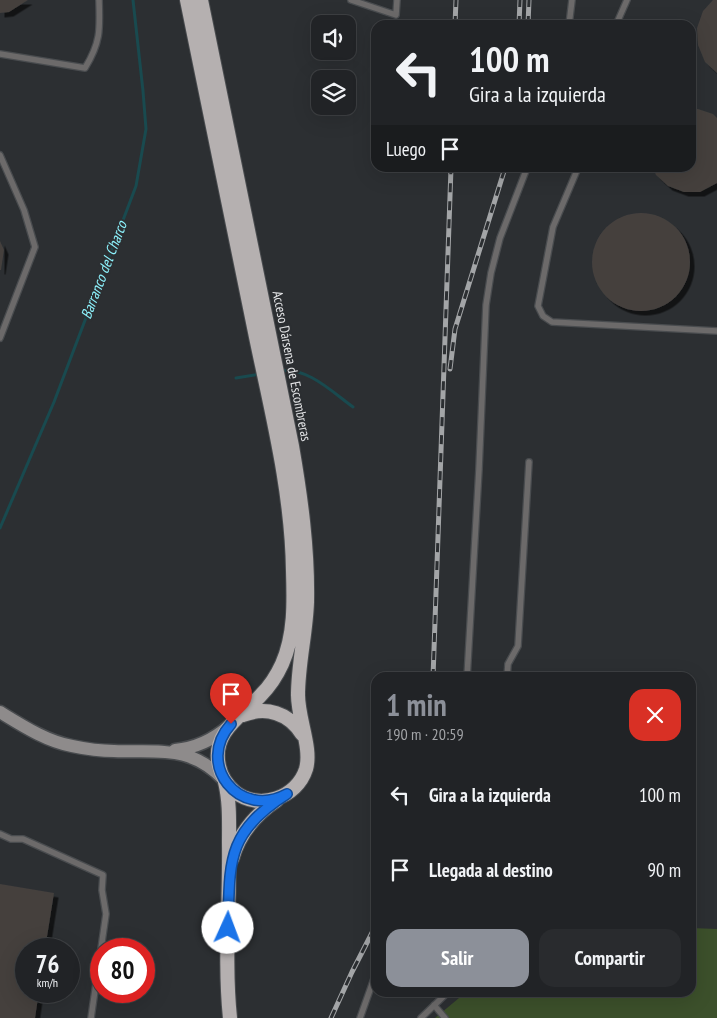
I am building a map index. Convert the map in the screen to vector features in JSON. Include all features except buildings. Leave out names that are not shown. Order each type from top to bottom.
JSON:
[{"type":"highway","name":"Acceso Dársena de Escombreras","points":[[187,0],[275,428],[287,493],[292,540],[292,627],[282,663],[269,685],[223,733],[218,753],[219,767],[225,780],[228,799],[230,872]]},
{"type":"highway","name":"Acceso Dársena de Escombreras","points":[[201,0],[283,400],[300,491],[306,538],[305,628],[298,698],[300,721],[308,756],[306,770],[296,786],[264,809],[250,824],[232,857],[230,872]]},
{"type":"highway","points":[[234,721],[255,711],[275,712],[294,723],[306,742]]},
{"type":"highway","points":[[225,780],[240,795],[254,800],[268,801],[287,794]]},
{"type":"highway","points":[[230,872],[227,963],[230,1018]]},
{"type":"main road","points":[[0,712],[35,733],[71,746],[112,751],[178,750],[200,745],[221,733],[234,721]]},
{"type":"main road","points":[[153,751],[178,753],[196,758],[211,767],[225,780]]},
{"type":"lane","points":[[0,54],[85,68],[93,55],[100,31],[99,0]]},
{"type":"lane","points":[[352,0],[396,15],[397,0]]},
{"type":"lane","points":[[570,20],[572,0]]},
{"type":"lane","points":[[618,20],[627,0]]},
{"type":"lane","points":[[0,155],[24,210],[35,247],[0,338]]},
{"type":"lane","points":[[467,672],[486,305],[491,273],[500,238],[525,172]]},
{"type":"lane","points":[[576,172],[553,227],[539,301],[539,311],[543,316],[552,322],[717,331]]},
{"type":"lane","points":[[507,672],[508,664],[518,646],[529,462]]},
{"type":"lane","points":[[0,834],[11,839],[23,839],[103,874],[102,890],[106,914],[91,1018]]},
{"type":"lane","points":[[360,1018],[371,987]]},
{"type":"lane","points":[[421,1018],[443,997]]},
{"type":"lane","points":[[434,1005],[445,1018]]},
{"type":"green space","points":[[696,928],[717,929],[717,1018],[435,1018],[460,997],[696,997]]},
{"type":"waterway","name":"Barranco del Charco","points":[[0,528],[54,402],[136,186],[146,129],[133,0]]},
{"type":"waterway","points":[[280,371],[290,371],[310,377],[353,407]]},
{"type":"waterway","points":[[236,378],[260,374]]},
{"type":"railway","points":[[455,20],[456,0]]},
{"type":"railway","points":[[519,20],[520,0]]},
{"type":"railway","points":[[528,20],[529,0]]},
{"type":"railway","points":[[433,672],[451,172]]},
{"type":"railway","points":[[450,369],[455,329],[504,172]]},
{"type":"railway","points":[[331,1018],[371,935]]},
{"type":"route","points":[[228,928],[232,857],[250,824],[264,809],[287,794],[277,799],[261,801],[240,795],[229,786],[221,773],[218,753],[223,733],[231,724]]}]
